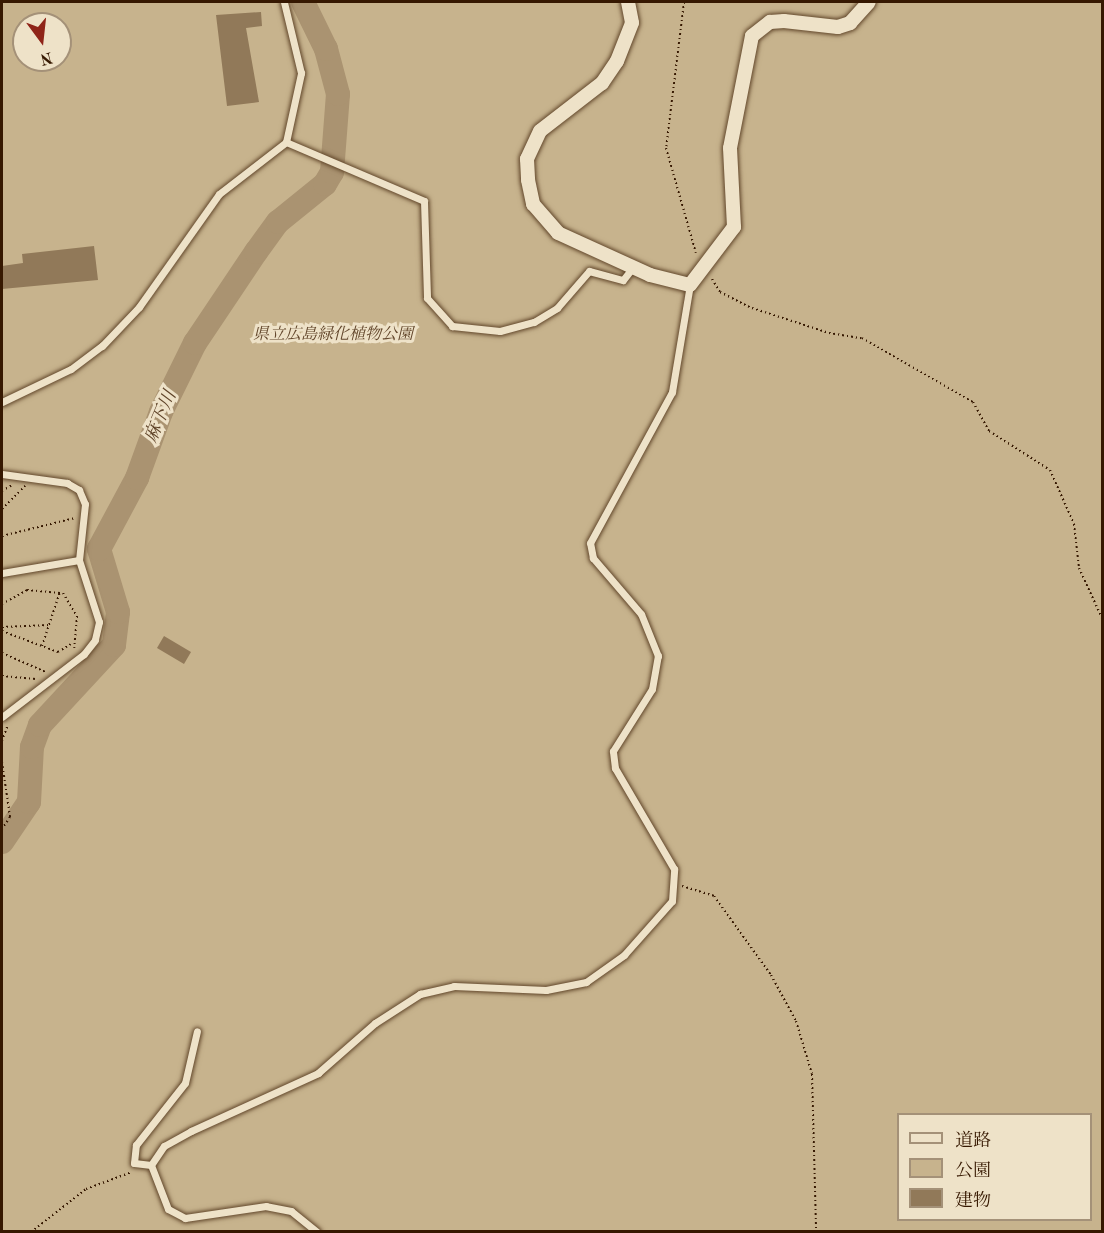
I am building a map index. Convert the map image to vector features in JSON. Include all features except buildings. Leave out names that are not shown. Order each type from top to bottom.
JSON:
[{"type":"street","points":[[628,2],[632,23],[616,61],[602,83],[540,131],[527,159],[533,204],[558,233],[633,267],[690,285],[734,227],[730,148],[752,36],[770,22],[784,21],[838,27],[850,23],[869,2]]},
{"type":"lane","points":[[2,402],[71,369],[102,346],[139,307],[219,194],[286,142],[301,73],[284,2]]},
{"type":"lane","points":[[286,142],[424,201],[427,298],[452,326],[500,331],[534,322],[557,308],[589,271],[622,280],[633,267]]},
{"type":"lane","points":[[151,1165],[164,1146],[191,1131],[318,1073],[375,1023],[420,994],[454,986],[546,990],[586,982],[653,925],[672,901],[676,885],[674,870],[615,768],[613,751],[652,689],[658,656],[641,614],[593,558],[590,543],[672,393],[690,285]]},
{"type":"lane","points":[[2,474],[33,478],[79,490],[84,517],[79,560],[99,622],[95,640],[84,654],[47,679],[2,717]]},
{"type":"lane","points":[[2,573],[79,560]]},
{"type":"lane","points":[[151,1165],[134,1162],[136,1145],[184,1083],[197,1031]]},
{"type":"lane","points":[[151,1165],[168,1209],[185,1218],[266,1206],[291,1211],[311,1222],[317,1232]]},
{"type":"path","points":[[684,2],[666,148],[689,241],[720,292],[752,308],[829,333],[862,338],[973,402],[989,431],[1050,470],[1074,524],[1079,568],[1102,618]]},
{"type":"path","points":[[2,509],[33,478]]},
{"type":"path","points":[[2,536],[84,517]]},
{"type":"path","points":[[2,604],[27,590],[60,592],[70,598],[77,616],[71,644],[58,652],[2,629]]},
{"type":"path","points":[[42,647],[60,592]]},
{"type":"path","points":[[2,629],[48,626]]},
{"type":"path","points":[[71,644],[84,654]]},
{"type":"path","points":[[2,653],[47,679]]},
{"type":"path","points":[[2,676],[47,679]]},
{"type":"path","points":[[2,762],[10,817],[2,829]]},
{"type":"path","points":[[676,885],[714,896],[796,1021],[812,1074],[816,1232]]},
{"type":"path","points":[[30,1232],[87,1189],[151,1165]]},
{"type":"green space","name":"県立広島緑化植物公園","points":[[2,2],[1102,2],[1102,1231],[2,1232]]},
{"type":"waterway","name":"麻下川","points":[[2,842],[29,802],[32,747],[40,725],[114,645],[118,612],[99,549],[137,478],[161,412],[195,343],[256,252],[278,222],[325,184],[332,172],[338,94],[326,49],[303,2]]}]
